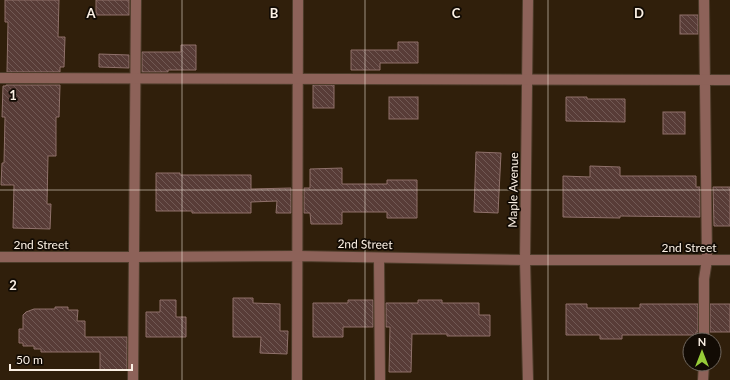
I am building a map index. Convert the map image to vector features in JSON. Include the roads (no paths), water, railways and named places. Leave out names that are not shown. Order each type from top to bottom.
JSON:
[{"type":"street","points":[[133,380],[136,0]]},
{"type":"street","points":[[297,380],[298,0]]},
{"type":"street","name":"Maple Avenue","points":[[528,0],[525,260],[528,380]]},
{"type":"street","points":[[704,0],[707,260],[704,279],[704,332]]},
{"type":"street","points":[[0,78],[730,80]]},
{"type":"street","name":"2nd Street","points":[[0,257],[134,258],[297,256],[525,260],[730,260]]},
{"type":"street","points":[[380,258],[380,380]]}]
